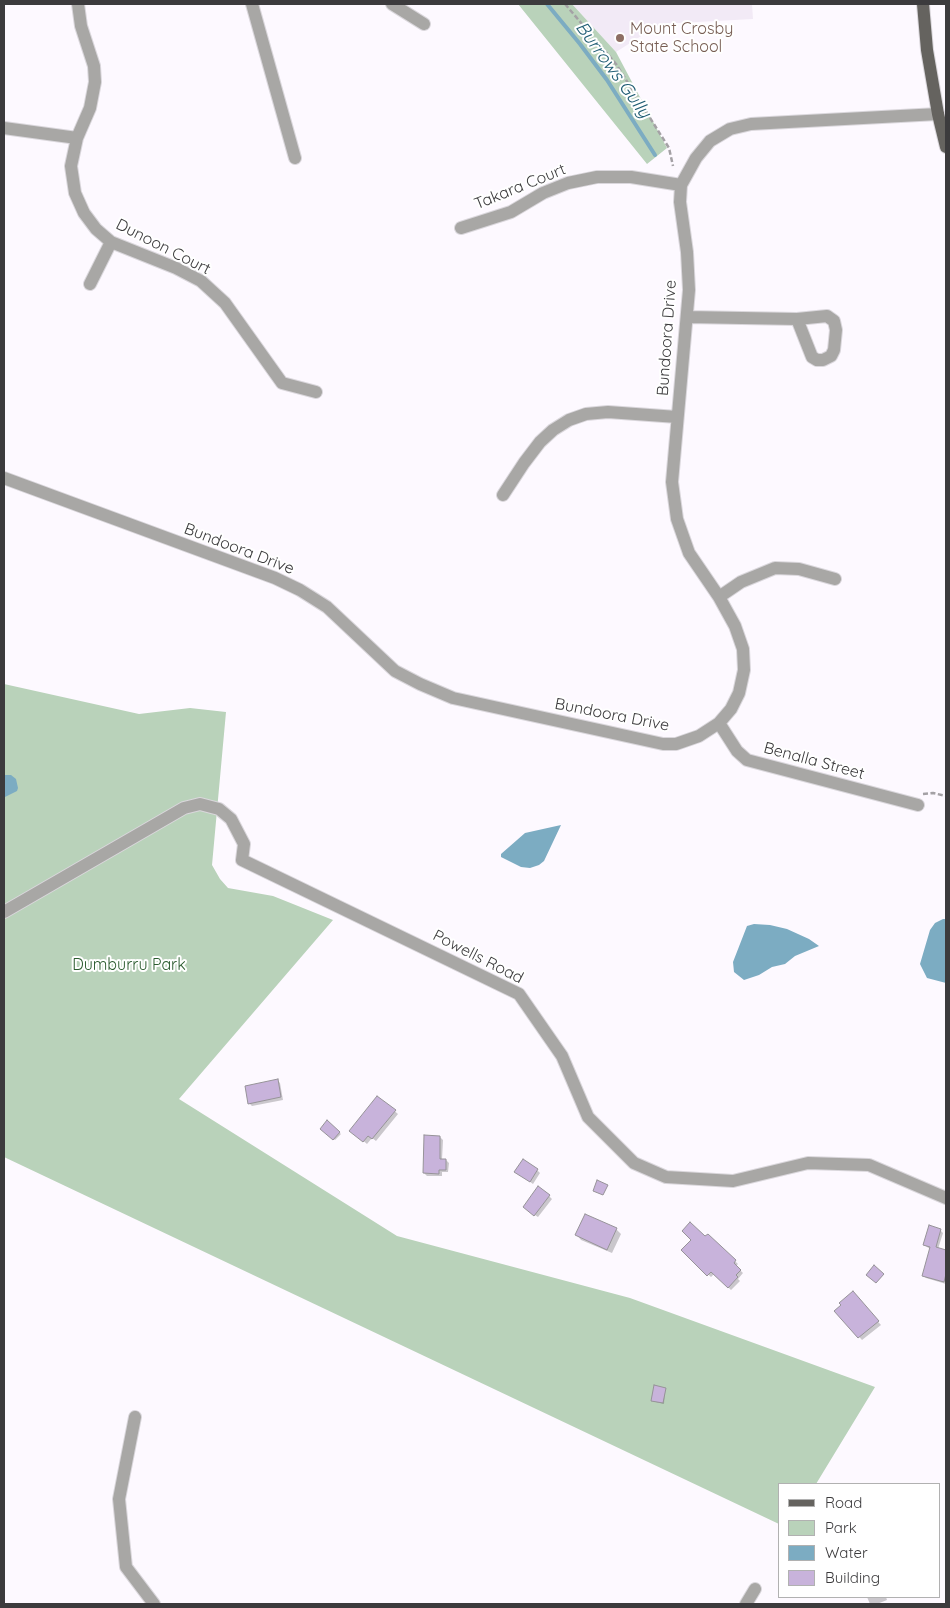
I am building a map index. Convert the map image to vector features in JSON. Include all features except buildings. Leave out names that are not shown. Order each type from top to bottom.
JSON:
[{"type":"main road","points":[[923,4],[938,114],[946,147]]},
{"type":"street","name":"Dunoon Court","points":[[78,4],[81,26],[94,66],[94,82],[90,108],[77,138],[70,166],[75,193],[84,213],[96,229],[112,242],[176,268],[200,281],[225,303],[282,383],[316,392]]},
{"type":"street","points":[[252,4],[295,158]]},
{"type":"street","points":[[392,4],[424,24]]},
{"type":"street","name":"Bundoora Drive","points":[[4,478],[275,578],[300,590],[327,608],[395,671],[453,698],[663,744],[676,744],[699,736],[718,724],[731,709],[739,693],[744,670],[743,649],[735,626],[719,597],[689,553],[677,519],[672,482],[689,290],[687,252],[680,202],[681,185],[696,158],[710,141],[730,129],[751,124],[938,114]]},
{"type":"street","points":[[4,128],[77,138]]},
{"type":"street","name":"Takara Court","points":[[461,228],[511,212],[543,193],[568,183],[597,177],[631,177],[681,185]]},
{"type":"street","points":[[90,284],[112,242]]},
{"type":"street","points":[[687,317],[797,319]]},
{"type":"street","points":[[503,495],[540,442],[553,430],[569,420],[586,414],[608,412],[677,417]]},
{"type":"street","points":[[719,597],[741,582],[775,568],[799,569],[835,579]]},
{"type":"street","name":"Benalla Street","points":[[718,724],[737,751],[747,760],[918,805]]},
{"type":"street","name":"Powells Road","points":[[4,912],[184,808],[200,804],[220,810],[231,819],[244,844],[242,860],[519,994],[562,1056],[588,1117],[634,1163],[666,1177],[732,1181],[808,1163],[869,1165],[946,1198]]},
{"type":"street","points":[[134,1417],[119,1499],[126,1568],[154,1604]]},
{"type":"street","points":[[746,1604],[755,1589]]},
{"type":"path","points":[[565,4],[616,64],[669,148],[673,166]]},
{"type":"shaded area","name":"Mount Crosby State School","points":[[572,4],[752,4],[753,19],[660,24],[616,52]]},
{"type":"green space","points":[[518,4],[572,4],[616,52],[667,148],[647,164]]},
{"type":"green space","name":"Dumburru Park","points":[[4,684],[139,714],[190,708],[226,712],[212,865],[228,888],[273,896],[333,920],[179,1099],[397,1236],[630,1298],[875,1387],[817,1483],[778,1483],[778,1524],[4,1157]]},
{"type":"water","points":[[4,775],[11,775],[16,779],[18,788],[17,791],[5,797],[4,794]]},
{"type":"water","points":[[561,825],[544,861],[539,865],[530,868],[521,867],[501,857],[501,854],[525,833]]},
{"type":"water","points":[[946,919],[946,983],[927,978],[920,964],[930,930],[935,923]]},
{"type":"water","points":[[754,924],[787,929],[819,946],[795,956],[785,964],[772,967],[759,975],[744,980],[734,972],[733,962],[747,926]]},
{"type":"waterway","name":"Burrows Gully","points":[[547,4],[607,80],[655,155]]},
{"type":"place","name":"Mount Crosby State School","points":[[620,38]]}]
